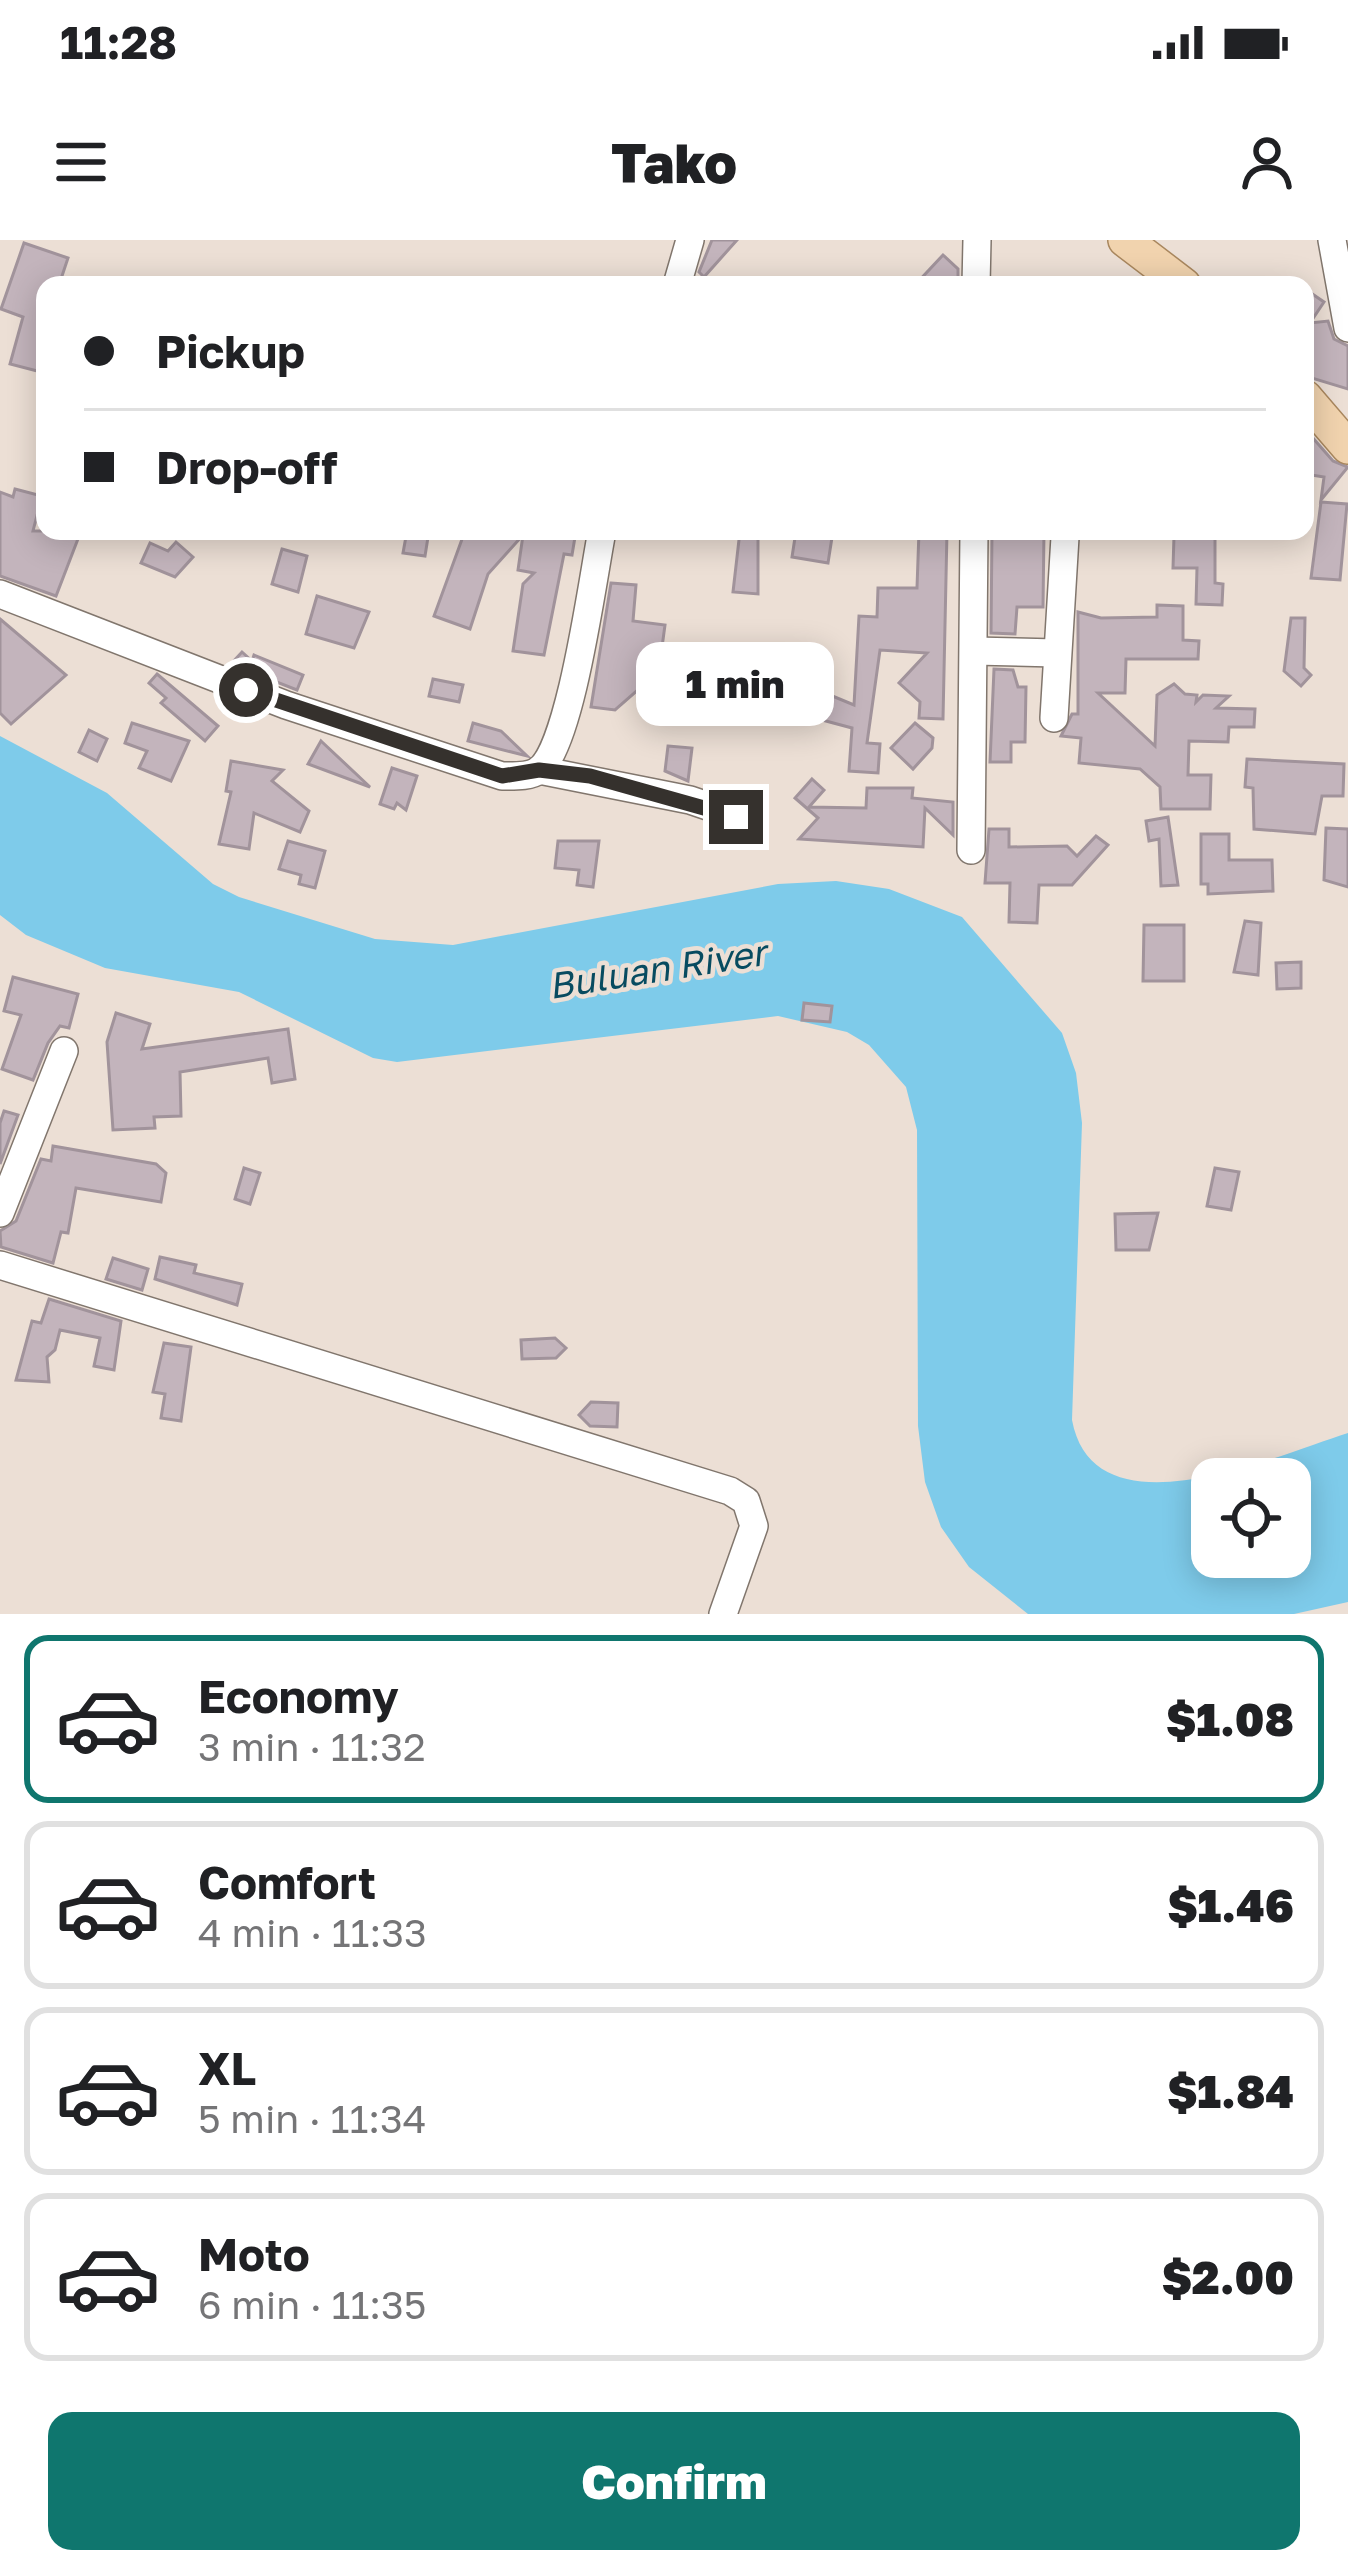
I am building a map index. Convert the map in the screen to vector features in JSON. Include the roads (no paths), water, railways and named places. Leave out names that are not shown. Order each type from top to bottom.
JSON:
[{"type":"main road","points":[[1125,240],[1172,276]]},
{"type":"main road","points":[[1314,407],[1348,447]]},
{"type":"street","points":[[680,276],[690,240]]},
{"type":"street","points":[[976,276],[977,240]]},
{"type":"street","points":[[1332,240],[1348,328]]},
{"type":"street","points":[[539,770],[565,719],[600,540]]},
{"type":"street","points":[[971,850],[974,540]]},
{"type":"street","points":[[1054,718],[1065,540]]},
{"type":"street","points":[[0,594],[286,705],[502,776],[539,770],[689,800],[736,817]]},
{"type":"street","points":[[974,651],[1056,653]]},
{"type":"street","points":[[0,1214],[64,1051]]},
{"type":"street","points":[[0,1265],[730,1491],[746,1501],[754,1526],[723,1614]]},
{"type":"water","name":"Buluan River","points":[[0,736],[107,793],[213,884],[239,897],[375,939],[453,945],[778,884],[836,881],[889,889],[962,917],[1062,1033],[1076,1073],[1082,1123],[1072,1420],[1087,1455],[1114,1475],[1150,1482],[1191,1479],[1191,1578],[1311,1578],[1311,1458],[1274,1458],[1348,1433],[1348,1602],[1294,1614],[1028,1614],[969,1567],[941,1527],[925,1482],[918,1426],[917,1130],[906,1087],[869,1045],[847,1032],[778,1016],[397,1062],[373,1058],[239,992],[105,968],[26,935],[0,915]]}]
